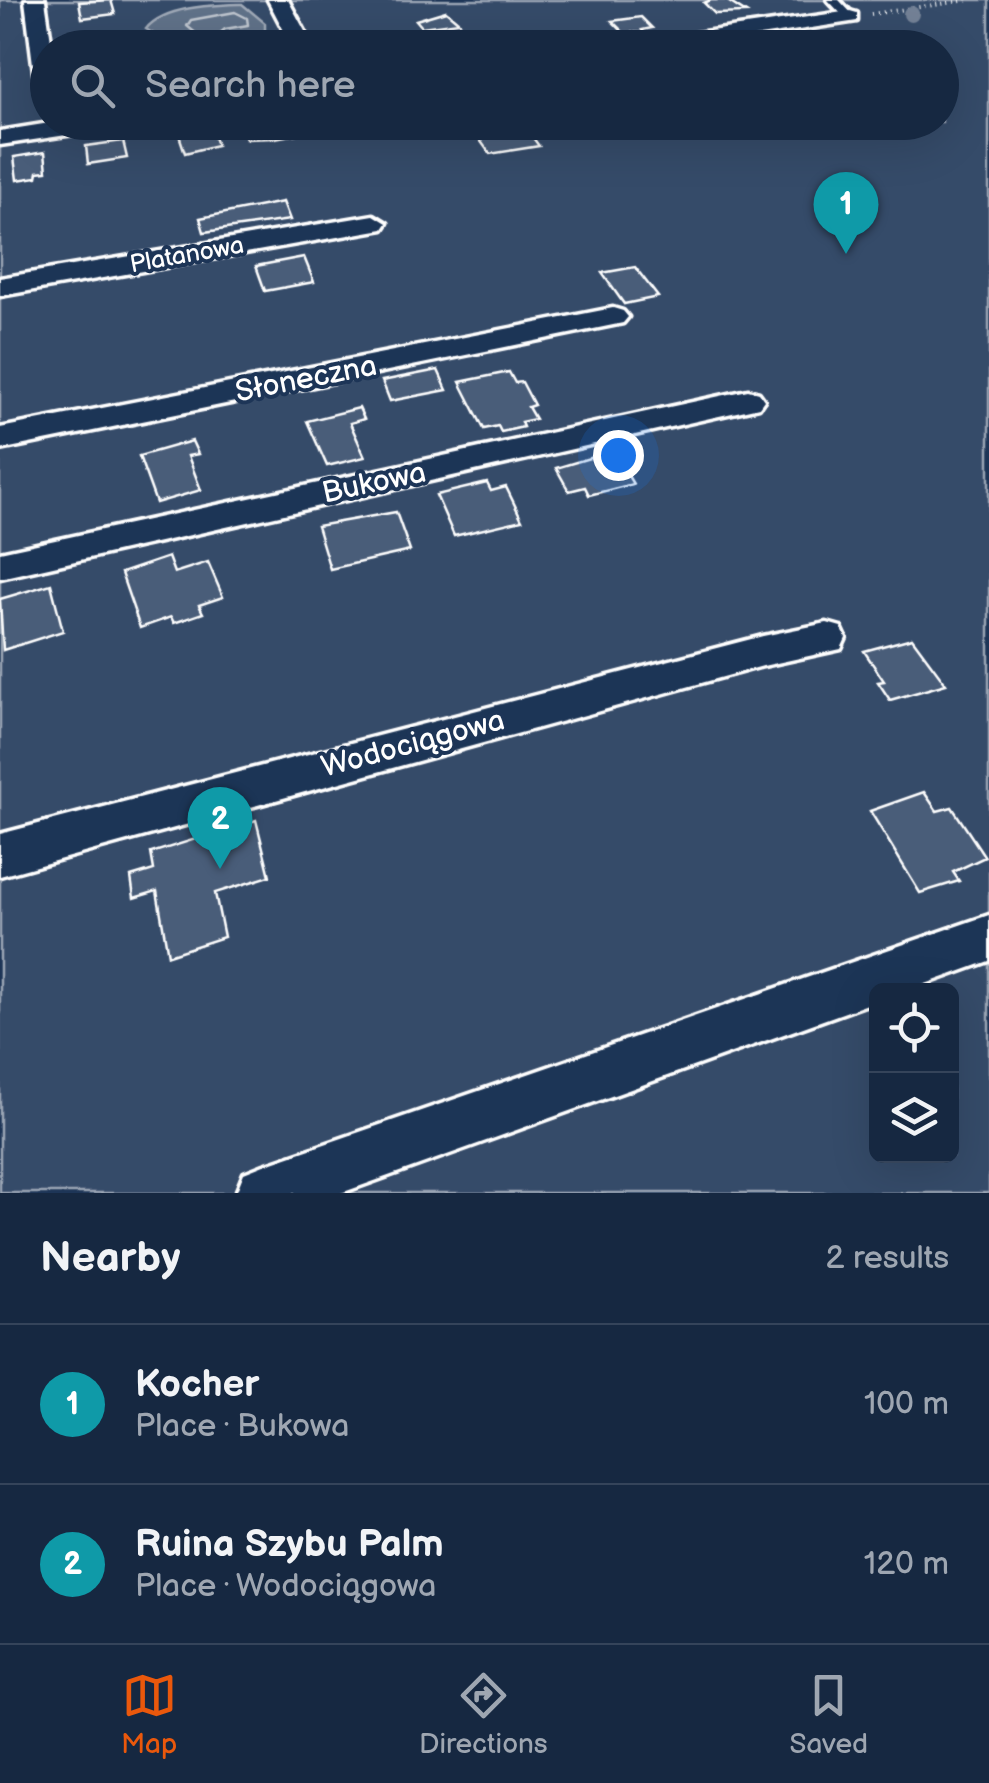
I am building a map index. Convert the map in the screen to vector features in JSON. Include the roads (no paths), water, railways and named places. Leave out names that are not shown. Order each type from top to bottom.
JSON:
[{"type":"street","points":[[35,0],[39,30]]},
{"type":"street","points":[[278,0],[294,30]]},
{"type":"street","points":[[759,30],[850,17]]},
{"type":"street","points":[[0,138],[30,131]]},
{"type":"street","name":"Platanowa","points":[[0,287],[374,223]]},
{"type":"street","name":"Słoneczna","points":[[0,439],[613,317]]},
{"type":"street","name":"Bukowa","points":[[0,565],[748,400]]},
{"type":"street","name":"Wodociągowa","points":[[0,855],[763,650],[828,638]]},
{"type":"street","points":[[264,1193],[989,938]]},
{"type":"lane","points":[[832,0],[850,17]]},
{"type":"water","points":[[242,4],[265,23],[265,30],[146,29],[177,11]]},
{"type":"place","name":"Kocher","points":[[846,254]]},
{"type":"place","name":"Ruina Szybu Palm","points":[[220,869]]}]
